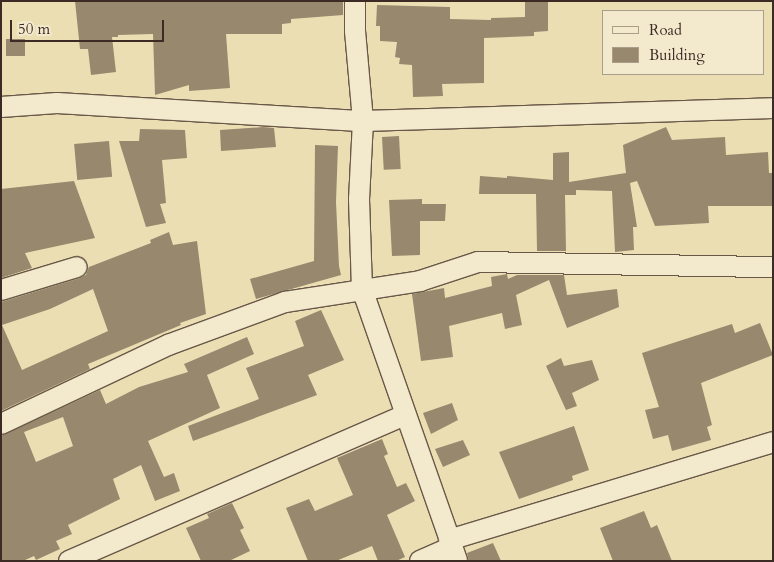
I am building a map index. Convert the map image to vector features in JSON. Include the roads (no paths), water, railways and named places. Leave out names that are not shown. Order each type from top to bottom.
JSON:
[{"type":"street","points":[[355,1],[355,31],[363,121],[359,199],[362,289],[453,549]]},
{"type":"street","points":[[1,107],[57,103],[363,121],[773,108]]},
{"type":"street","points":[[1,424],[168,345],[285,302],[420,281],[478,262],[773,267]]},
{"type":"street","points":[[1,290],[77,267]]},
{"type":"street","points":[[70,561],[405,415]]},
{"type":"street","points":[[420,561],[773,442]]}]
